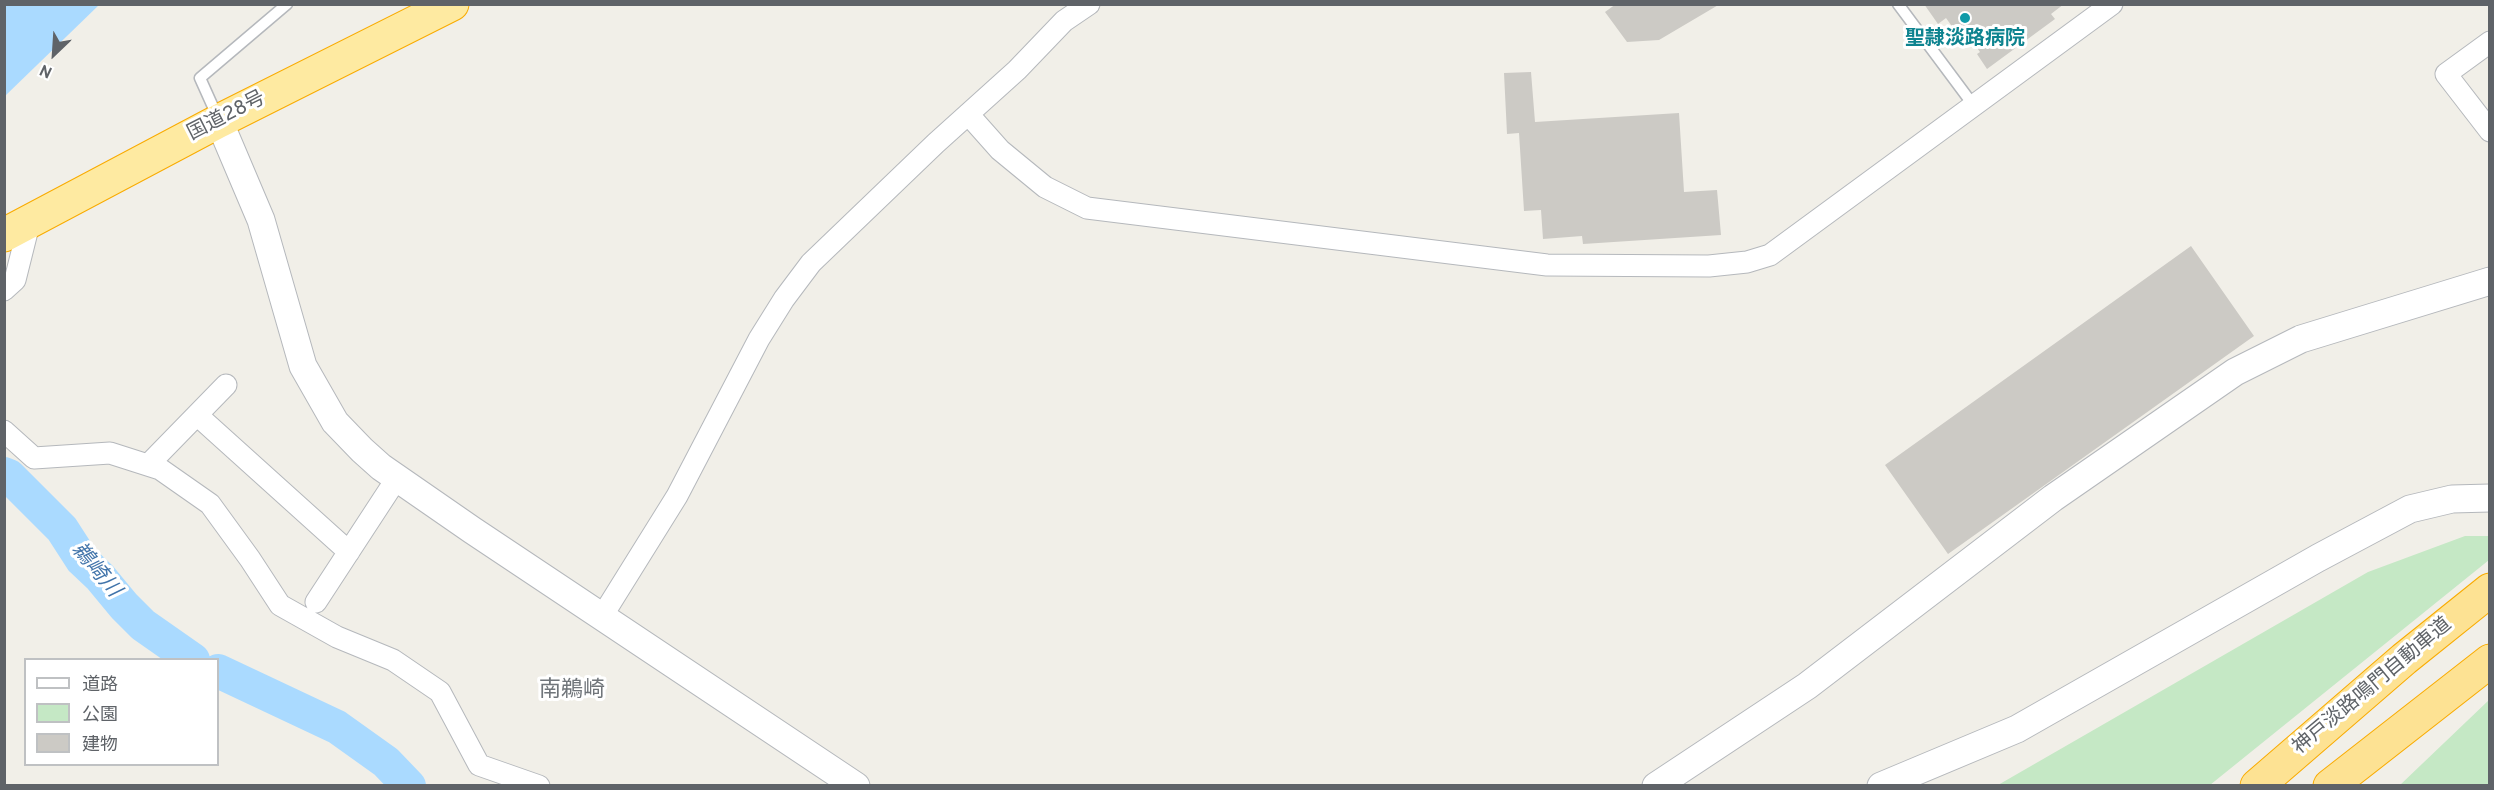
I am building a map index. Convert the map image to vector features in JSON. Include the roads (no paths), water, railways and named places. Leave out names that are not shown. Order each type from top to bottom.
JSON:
[{"type":"highway","name":"国道28号","points":[[17,228],[219,121],[452,4]]},
{"type":"highway","name":"神戸淡路鳴門自動車道","points":[[2257,786],[2403,659],[2490,590]]},
{"type":"highway","points":[[2330,786],[2490,661]]},
{"type":"street","points":[[601,618],[678,496],[759,339],[784,299],[811,263],[853,220],[1017,69],[1064,21],[1089,4]]},
{"type":"street","points":[[968,114],[1000,150],[1045,187],[1088,208],[1547,265],[1709,266],[1747,262],[1770,255],[2112,5]]},
{"type":"street","points":[[2490,42],[2446,74],[2490,131]]},
{"type":"street","points":[[219,121],[261,220],[303,366],[335,422],[362,450],[397,478],[601,618],[856,786]]},
{"type":"street","points":[[4,291],[15,280],[17,228]]},
{"type":"street","points":[[1656,786],[1807,686],[2054,498],[2235,372],[2301,339],[2490,280]]},
{"type":"street","points":[[148,465],[226,385]]},
{"type":"street","points":[[197,415],[349,552]]},
{"type":"street","points":[[4,431],[34,458],[110,453],[160,469],[210,504],[280,605],[337,637],[393,660],[440,692],[479,765],[539,786]]},
{"type":"street","points":[[316,602],[397,478]]},
{"type":"street","points":[[1881,786],[2017,729],[2318,558],[2410,509],[2452,499],[2490,498]]},
{"type":"lane","points":[[219,121],[200,78],[288,4]]},
{"type":"lane","points":[[1898,4],[1974,106]]},
{"type":"water","points":[[5,4],[99,4],[99,5],[5,96]]},
{"type":"waterway","name":"鵜崎川","points":[[4,474],[9,476],[62,529],[82,560],[143,625],[190,658]]},
{"type":"waterway","name":"鵜崎川","points":[[219,671],[337,727],[386,762],[409,786]]},
{"type":"place","name":"聖隷淡路病院","points":[[1965,18]]},
{"type":"district","name":"南鵜崎","points":[[572,692]]}]
